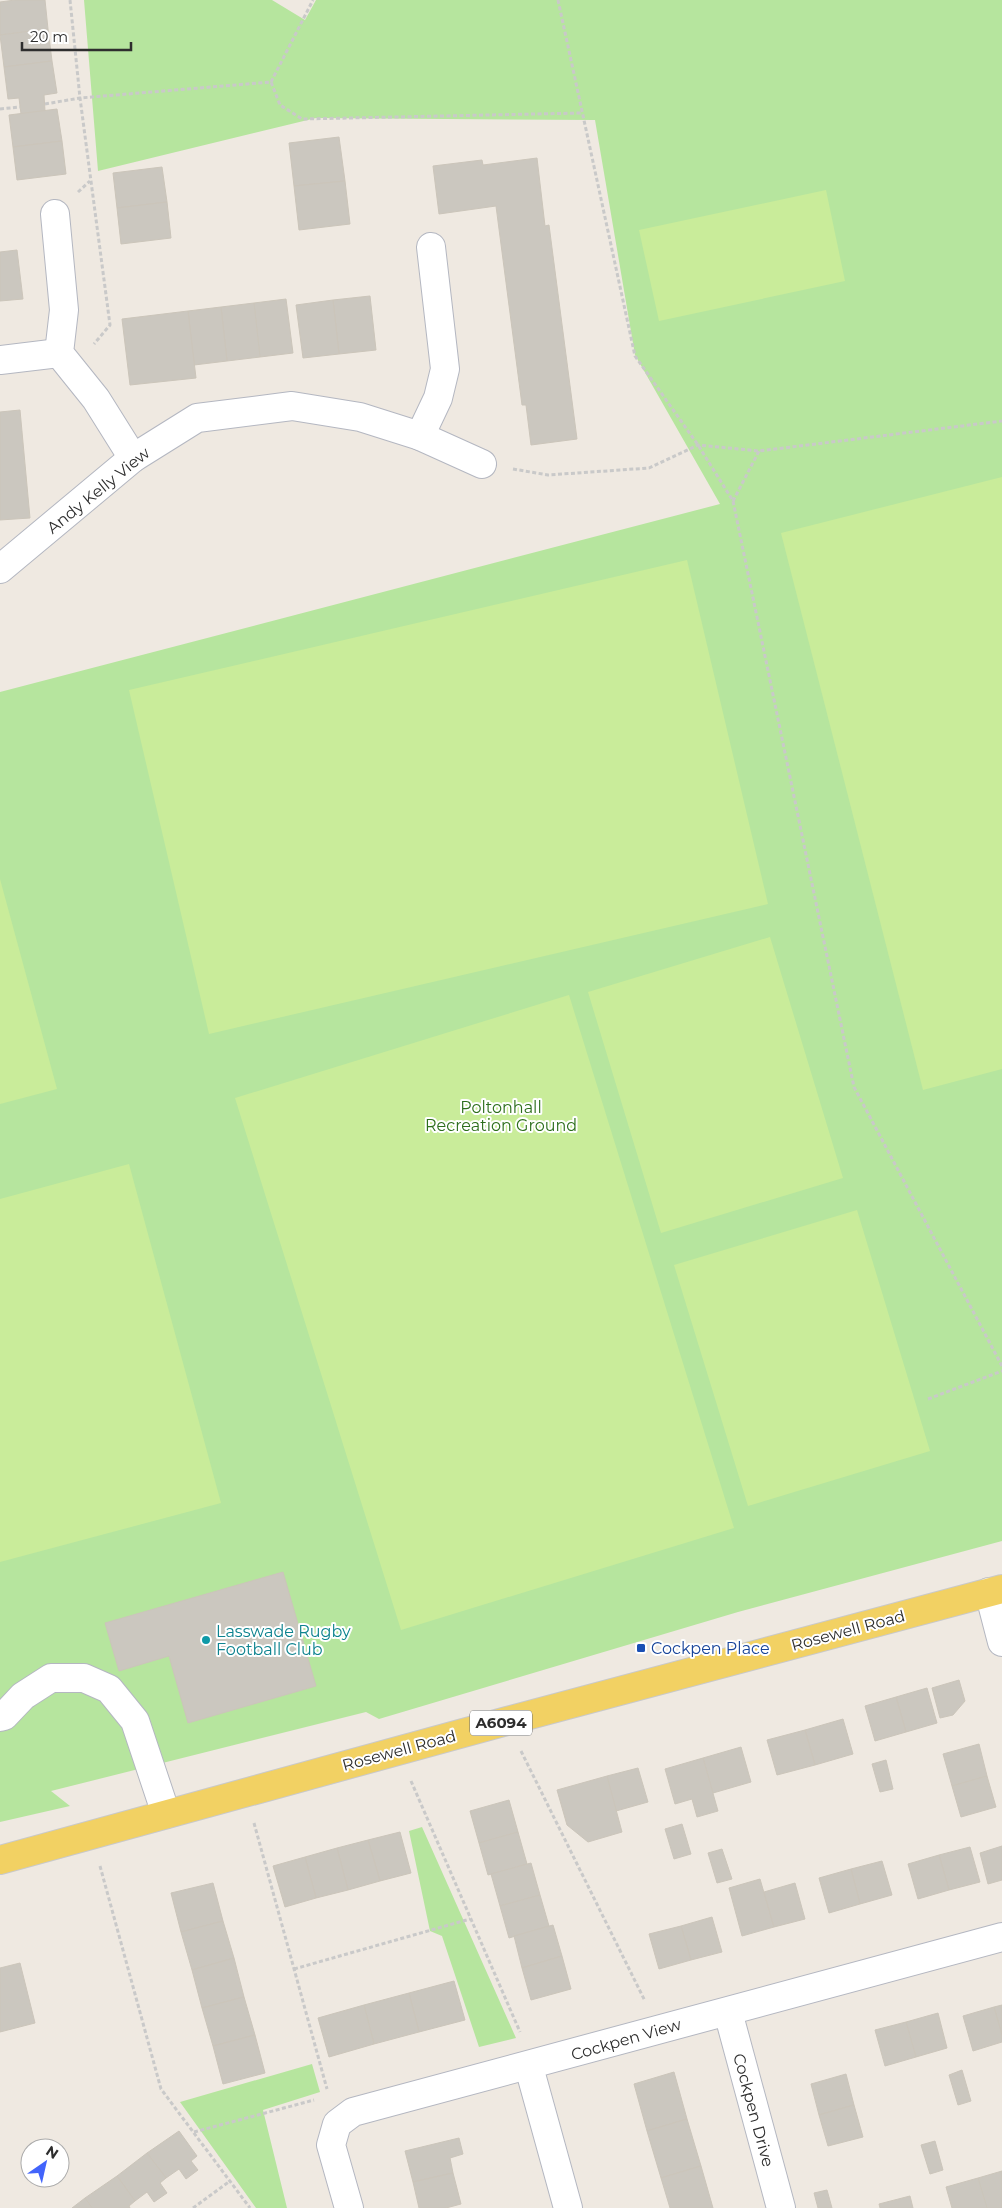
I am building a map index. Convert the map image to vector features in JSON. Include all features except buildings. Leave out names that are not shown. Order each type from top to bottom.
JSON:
[{"type":"main road","name":"Rosewell Road","points":[[0,1860],[506,1721],[995,1591]]},
{"type":"street","points":[[56,214],[64,310],[65,361],[96,399],[133,458]]},
{"type":"street","points":[[420,436],[438,398],[445,369],[431,247]]},
{"type":"street","points":[[0,360],[65,361]]},
{"type":"street","name":"Andy Kelly View","points":[[0,569],[133,458],[197,418],[292,406],[360,417],[420,436],[482,464]]},
{"type":"street","points":[[995,1591],[1002,1642]]},
{"type":"street","points":[[0,1717],[4,1716],[23,1696],[51,1678],[84,1678],[109,1689],[136,1721],[166,1814]]},
{"type":"street","name":"Cockpen View","points":[[337,2124],[353,2112],[1002,1938]]},
{"type":"street","name":"Cockpen Drive","points":[[728,2012],[781,2208]]},
{"type":"street","points":[[529,2066],[568,2208]]},
{"type":"street","points":[[337,2124],[331,2145],[348,2208]]},
{"type":"path","points":[[65,361],[110,326],[80,98],[70,0]]},
{"type":"path","points":[[313,0],[271,82],[280,105],[302,119],[582,113]]},
{"type":"path","points":[[558,0],[635,356],[698,445],[734,501],[854,1087],[1002,1366]]},
{"type":"path","points":[[45,104],[80,98],[271,82]]},
{"type":"path","points":[[0,109],[20,107]]},
{"type":"path","points":[[482,464],[548,475],[649,468],[698,445],[759,451],[1002,421]]},
{"type":"path","points":[[734,501],[759,451]]},
{"type":"path","points":[[928,1399],[1002,1371]]},
{"type":"path","points":[[506,1721],[659,2029]]},
{"type":"path","points":[[398,1751],[523,2039],[529,2066]]},
{"type":"path","points":[[246,1792],[337,2124]]},
{"type":"path","points":[[92,1835],[161,2089],[250,2208]]},
{"type":"path","points":[[294,1969],[470,1919]]},
{"type":"path","points":[[194,2132],[329,2095]]},
{"type":"path","points":[[193,2208],[230,2181]]},
{"type":"green space","name":"Poltonhall Recreation Ground","points":[[84,0],[272,0],[305,20],[316,0],[1002,0],[1002,1541],[738,1612],[379,1719],[366,1712],[51,1791],[70,1806],[0,1822],[0,692],[720,504],[635,355],[595,120],[316,118],[98,171]]},
{"type":"green space","points":[[826,190],[845,281],[659,321],[639,230]]},
{"type":"green space","points":[[1002,477],[1002,1069],[923,1090],[781,533]]},
{"type":"green space","points":[[687,560],[768,904],[209,1034],[129,690]]},
{"type":"green space","points":[[0,879],[57,1089],[0,1104]]},
{"type":"green space","points":[[770,937],[843,1178],[661,1233],[588,992]]},
{"type":"green space","points":[[569,995],[734,1528],[401,1630],[235,1098]]},
{"type":"green space","points":[[129,1164],[221,1503],[0,1562],[0,1199]]},
{"type":"green space","points":[[857,1210],[930,1451],[748,1506],[674,1265]]},
{"type":"green space","points":[[422,1827],[516,2038],[479,2047],[442,1936],[430,1931],[409,1831]]},
{"type":"green space","points":[[312,2064],[320,2092],[263,2110],[287,2208],[256,2208],[180,2102]]},
{"type":"place","name":"Lasswade Rugby Football Club","points":[[206,1640]]},
{"type":"place","name":"Cockpen Place","points":[[641,1648]]}]
